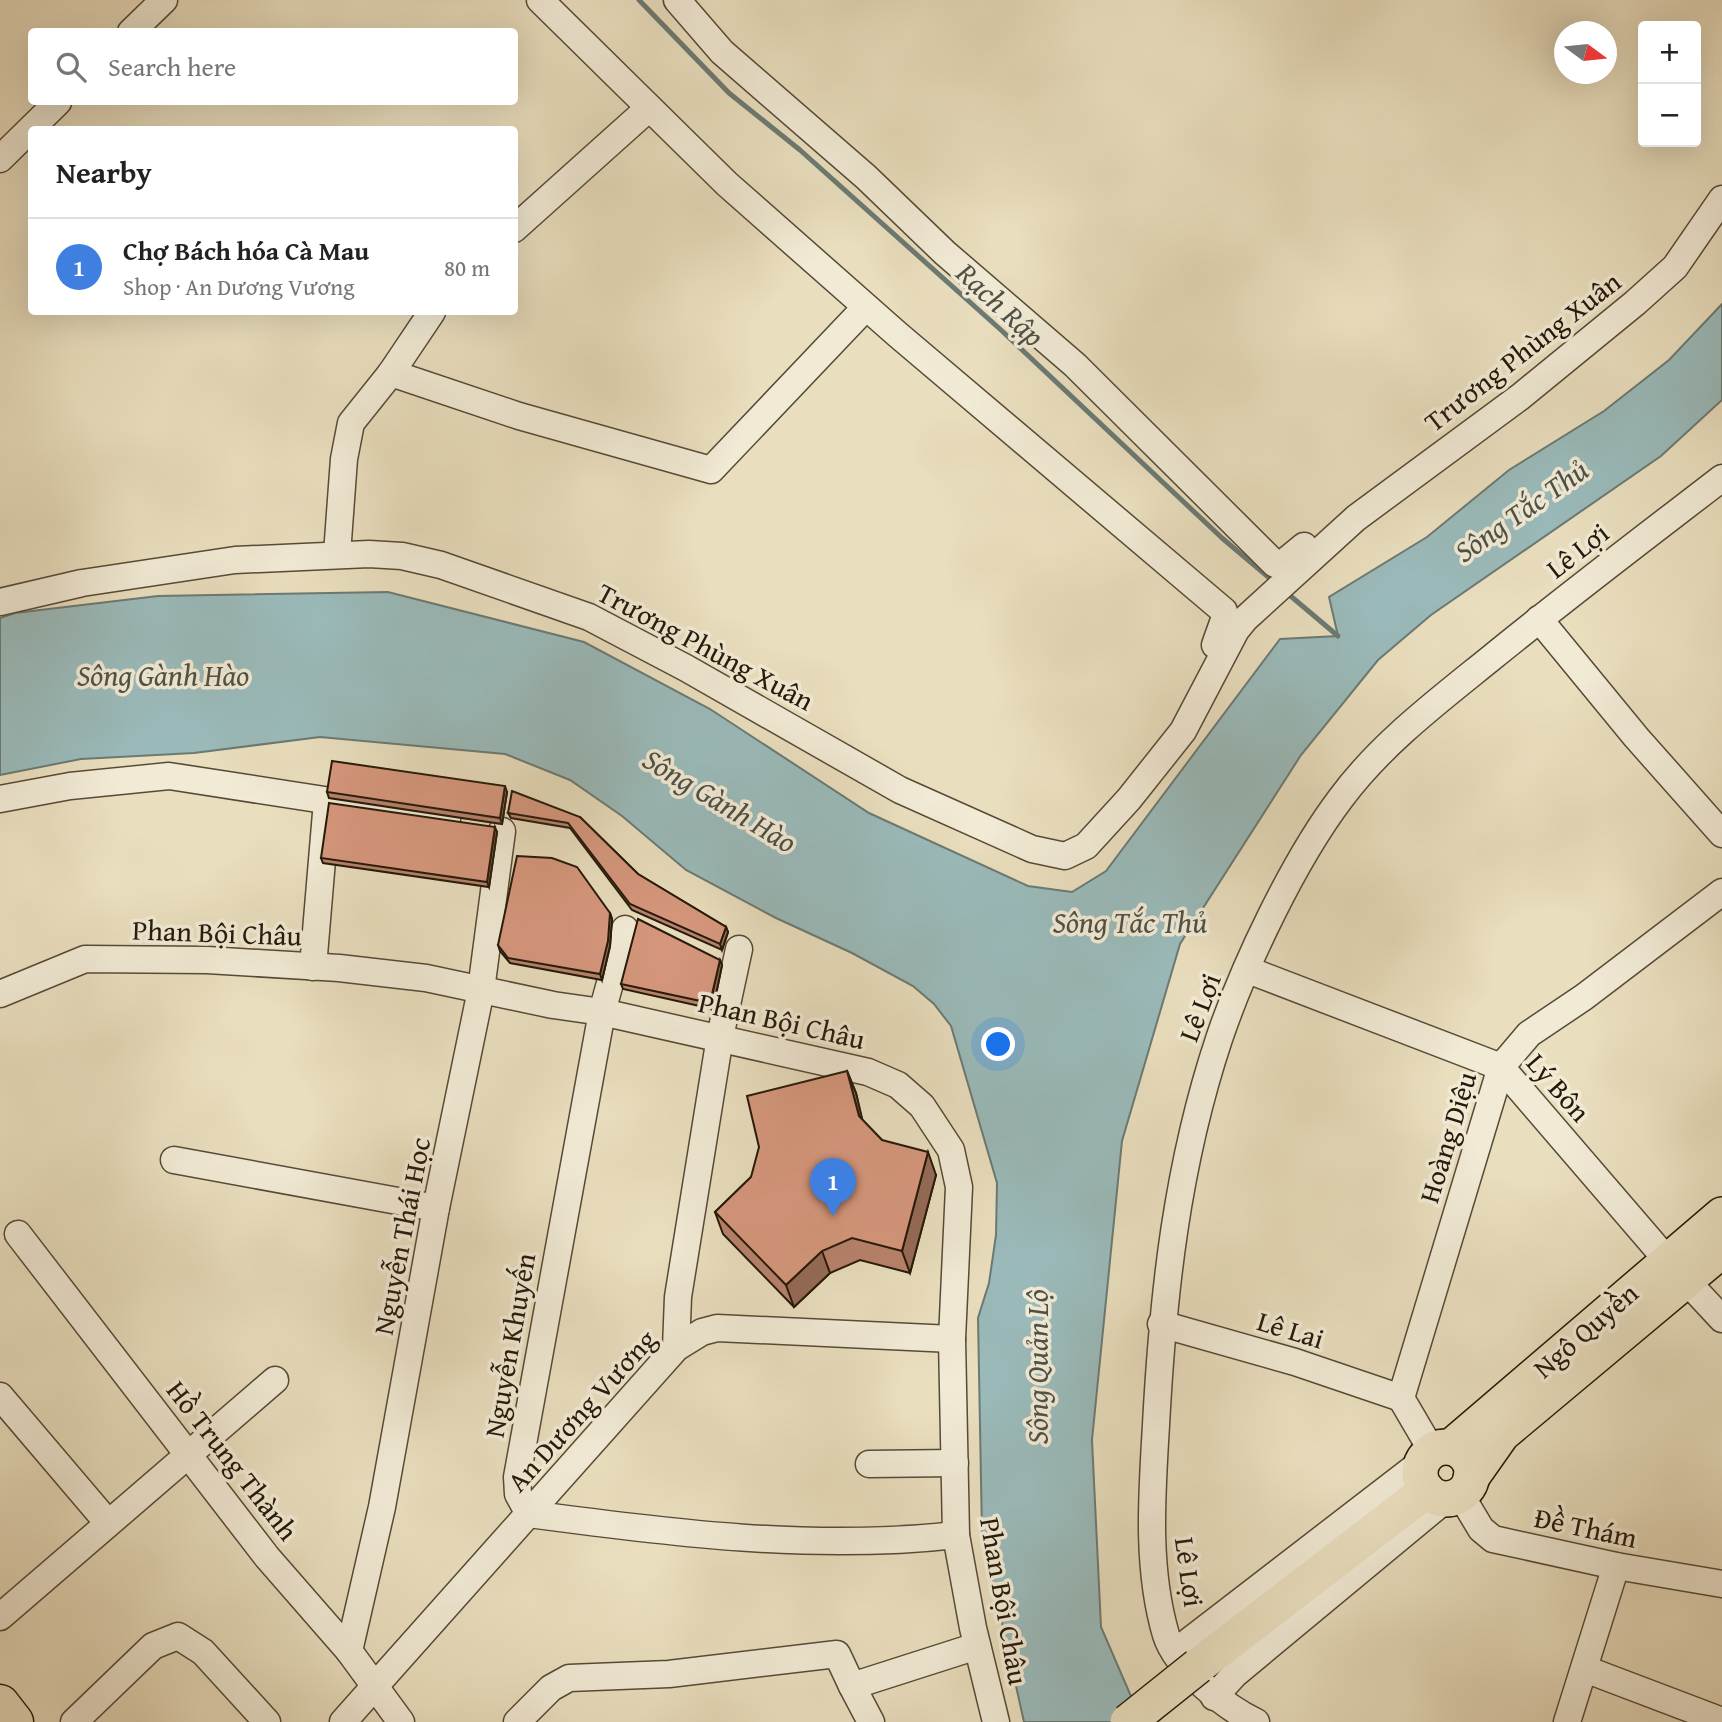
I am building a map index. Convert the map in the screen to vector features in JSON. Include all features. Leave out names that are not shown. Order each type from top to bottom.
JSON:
[{"type":"highway","points":[[0,1704],[14,1722]]},
{"type":"main road","name":"Ngô Quyền","points":[[1128,1722],[1186,1659],[1444,1474],[1676,1269],[1722,1215]]},
{"type":"main road","name":"Ngô Quyền","points":[[1676,1269],[1722,1250]]},
{"type":"street","points":[[135,28],[164,0]]},
{"type":"street","points":[[540,0],[727,184],[866,307],[1224,611],[1225,617],[1201,676],[1198,703]]},
{"type":"street","points":[[679,1],[722,52],[866,177],[945,253],[1076,365],[1275,564],[1282,564],[1338,520],[1348,525]]},
{"type":"street","points":[[34,126],[55,105]]},
{"type":"street","points":[[518,225],[649,108]]},
{"type":"street","points":[[0,159],[28,131]]},
{"type":"street","name":"Trương Phùng Xuân","points":[[0,602],[82,583],[201,564],[337,554],[402,556],[441,565],[589,617],[686,668],[900,790],[1048,854],[1065,856],[1086,846],[1129,799],[1183,731],[1236,630],[1245,619],[1307,559],[1348,525],[1520,397],[1635,303],[1675,267],[1722,199]]},
{"type":"street","points":[[391,373],[519,416],[711,470],[866,307]]},
{"type":"street","points":[[337,554],[344,459],[351,423],[391,373],[430,315]]},
{"type":"street","name":"Lê Lợi","points":[[1256,1722],[1214,1697],[1167,1636],[1152,1546],[1161,1324],[1172,1235],[1191,1130],[1220,1035],[1281,898],[1342,797],[1399,736],[1539,619],[1722,478]]},
{"type":"street","points":[[1539,619],[1636,737],[1722,834]]},
{"type":"street","points":[[0,799],[70,786],[169,776],[447,819]]},
{"type":"street","points":[[313,967],[327,801]]},
{"type":"street","name":"Nguyễn Thái Học","points":[[349,1651],[382,1507],[436,1209],[481,990],[502,831]]},
{"type":"street","name":"Hoàng Diệu","points":[[1401,1398],[1501,1067],[1529,1034],[1584,998],[1722,891]]},
{"type":"street","name":"Nguyễn Khuyến","points":[[530,1514],[518,1493],[517,1477],[602,1012],[625,929]]},
{"type":"street","points":[[676,1348],[678,1297],[720,1037],[739,949]]},
{"type":"street","name":"Phan Bội Châu","points":[[0,994],[85,959],[207,960],[426,978],[720,1037],[868,1072],[898,1085],[922,1106],[951,1150],[959,1187],[952,1339],[957,1535],[977,1646],[996,1722]]},
{"type":"street","name":"Lý Bôn","points":[[1248,970],[1501,1067],[1722,1319]]},
{"type":"street","points":[[174,1160],[436,1209]]},
{"type":"street","name":"Hồ Trung Thành","points":[[18,1234],[267,1557],[349,1651],[401,1722]]},
{"type":"street","name":"Lê Lai","points":[[1161,1324],[1295,1362],[1401,1398]]},
{"type":"street","name":"An Dương Vương","points":[[343,1722],[676,1348],[702,1332],[717,1328],[952,1339]]},
{"type":"street","points":[[0,1617],[275,1380]]},
{"type":"street","points":[[0,1395],[108,1522]]},
{"type":"street","points":[[1214,1697],[1444,1474],[1401,1398]]},
{"type":"street","points":[[869,1464],[955,1463]]},
{"type":"street","name":"Đề Thám","points":[[1444,1474],[1481,1529],[1493,1539],[1616,1566],[1722,1584]]},
{"type":"street","points":[[530,1514],[653,1531],[800,1541],[866,1542],[957,1535]]},
{"type":"street","points":[[1567,1722],[1616,1566]]},
{"type":"street","points":[[74,1722],[153,1646],[178,1636],[203,1652],[267,1722]]},
{"type":"street","points":[[852,1686],[977,1646]]},
{"type":"street","points":[[517,1722],[551,1688],[569,1678],[583,1675],[669,1674],[836,1654],[871,1722]]},
{"type":"street","points":[[1585,1669],[1722,1721]]},
{"type":"water","points":[[1722,304],[1722,400],[1661,456],[1431,615],[1378,660],[1301,755],[1180,944],[1122,1141],[1092,1440],[1101,1627],[1130,1694],[1148,1722],[1024,1722],[982,1533],[978,1318],[989,1283],[996,1235],[997,1183],[951,1026],[934,1004],[913,986],[686,870],[622,816],[570,780],[505,754],[320,737],[194,753],[81,759],[0,775],[0,618],[15,613],[158,596],[388,592],[584,642],[710,709],[869,813],[1028,886],[1072,892],[1106,871],[1280,639],[1338,636],[1329,597],[1427,537],[1509,470],[1604,411],[1669,360]]},
{"type":"building","points":[[332,761],[505,786],[500,818],[327,792]]},
{"type":"building","points":[[512,791],[580,817],[638,874],[726,927],[720,944],[630,904],[568,823],[508,813]]},
{"type":"building","points":[[329,803],[495,827],[487,882],[321,858]]},
{"type":"building","points":[[517,856],[552,858],[577,867],[610,913],[608,941],[600,974],[508,958],[498,945]]},
{"type":"building","points":[[638,919],[720,960],[710,1003],[621,984]]},
{"type":"building","points":[[847,1071],[859,1116],[882,1140],[928,1152],[902,1251],[852,1238],[822,1251],[786,1285],[715,1212],[751,1177],[759,1147],[747,1096]]},
{"type":"waterway","name":"Rạch Rập","points":[[639,0],[729,93],[800,150],[1001,330],[1222,538],[1274,582]]},
{"type":"waterway","name":"Rạch Rập","points":[[1287,593],[1338,636]]},
{"type":"place","name":"Chợ Bách hóa Cà Mau","points":[[833,1216]]},
{"type":"water label","name":"Sông Tắc Thủ","points":[[1521,510]]},
{"type":"water label","name":"Sông Gành Hào","points":[[163,675]]},
{"type":"water label","name":"Sông Gành Hào","points":[[720,800]]},
{"type":"water label","name":"Sông Tắc Thủ","points":[[1130,922]]},
{"type":"water label","name":"Sông Quản Lộ","points":[[1037,1367]]}]
